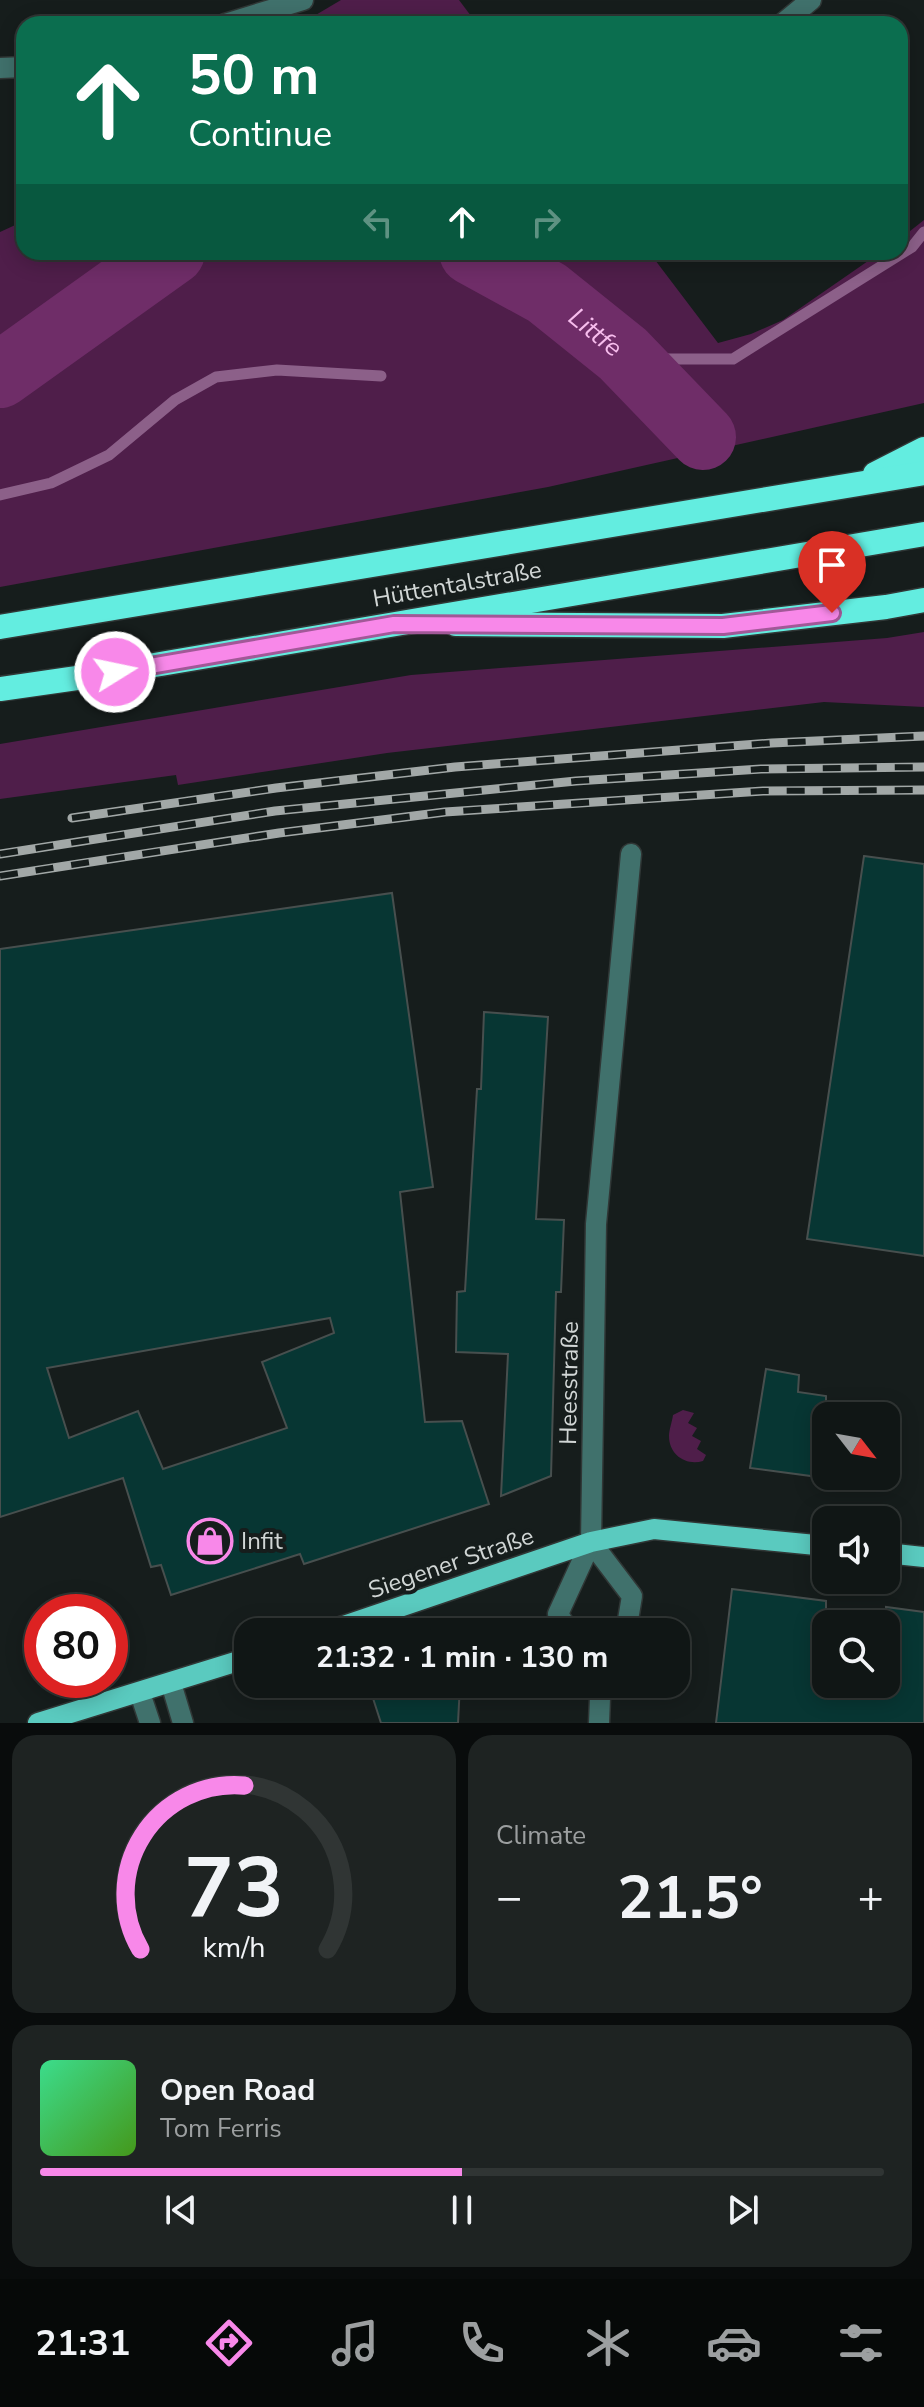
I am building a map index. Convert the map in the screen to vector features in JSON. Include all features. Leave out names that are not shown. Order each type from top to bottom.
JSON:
[{"type":"highway","points":[[855,484],[924,449]]},
{"type":"highway","name":"Hüttentalstraße","points":[[0,627],[924,473]]},
{"type":"highway","name":"Hüttentalstraße","points":[[0,689],[924,534]]},
{"type":"highway","points":[[394,624],[723,626],[924,600]]},
{"type":"main road","name":"Siegener Straße","points":[[367,1618],[591,1542],[654,1529],[812,1545]]},
{"type":"main road","points":[[900,1554],[924,1557]]},
{"type":"main road","points":[[38,1723],[234,1663]]},
{"type":"street","points":[[251,16],[303,0]]},
{"type":"street","points":[[792,16],[811,0]]},
{"type":"street","name":"Heesstraße","points":[[591,1542],[596,1224],[631,854]]},
{"type":"street","points":[[560,1618],[558,1614],[591,1542],[632,1596],[628,1618]]},
{"type":"street","points":[[171,1683],[183,1723]]},
{"type":"street","points":[[140,1693],[150,1723]]},
{"type":"street","points":[[599,1723],[600,1698]]},
{"type":"shaded area","points":[[341,0],[459,0],[471,16],[314,16]]},
{"type":"shaded area","points":[[924,220],[924,403],[548,487],[0,587],[0,232],[16,225],[16,260],[655,260],[718,343],[751,334],[783,320],[869,260],[908,260],[908,233]]},
{"type":"shaded area","points":[[924,632],[924,707],[824,702],[387,753],[178,785],[176,775],[0,799],[0,744],[411,675],[887,638]]},
{"type":"shaded area","points":[[683,1410],[694,1413],[688,1423],[697,1428],[692,1436],[701,1441],[697,1449],[706,1455],[703,1461],[685,1460],[672,1449],[669,1436],[673,1415]]},
{"type":"building","points":[[864,856],[924,864],[924,1256],[807,1239]]},
{"type":"building","points":[[392,893],[433,1187],[400,1192],[425,1422],[462,1421],[489,1504],[304,1564],[300,1554],[171,1595],[161,1565],[151,1567],[123,1478],[0,1517],[0,949]],"holes":[[[330,1318],[334,1333],[262,1362],[287,1428],[163,1469],[138,1411],[69,1438],[47,1368]]]},
{"type":"building","points":[[484,1012],[548,1017],[536,1219],[564,1220],[561,1292],[556,1292],[551,1476],[501,1496],[508,1354],[456,1352],[457,1292],[465,1291]]},
{"type":"building","points":[[766,1369],[799,1375],[798,1392],[826,1396],[826,1402],[812,1402],[812,1476],[750,1468]]},
{"type":"building","points":[[732,1589],[826,1601],[826,1610],[812,1610],[812,1698],[900,1698],[900,1610],[886,1610],[886,1607],[924,1612],[924,1723],[716,1723]]},
{"type":"building","points":[[373,1698],[459,1698],[458,1723],[381,1723]]},
{"type":"waterway","points":[[908,250],[924,232]]},
{"type":"waterway","name":"Littfe","points":[[0,375],[161,260]]},
{"type":"waterway","name":"Littfe","points":[[487,260],[547,293],[623,354],[703,437]]},
{"type":"waterway","points":[[623,354],[650,359],[733,359],[891,260]]},
{"type":"waterway","points":[[0,495],[51,483],[109,455],[175,400],[216,377],[277,370],[381,376]]},
{"type":"railway","points":[[72,818],[276,788],[455,767],[772,743],[924,736]]},
{"type":"railway","points":[[0,854],[275,811],[576,781],[761,769],[924,767]]},
{"type":"railway","points":[[0,876],[279,833],[445,812],[763,791],[924,790]]},
{"type":"place","name":"Infit","points":[[210,1541]]},
{"type":"route","points":[[115,672],[394,624],[723,626],[832,613]]}]
